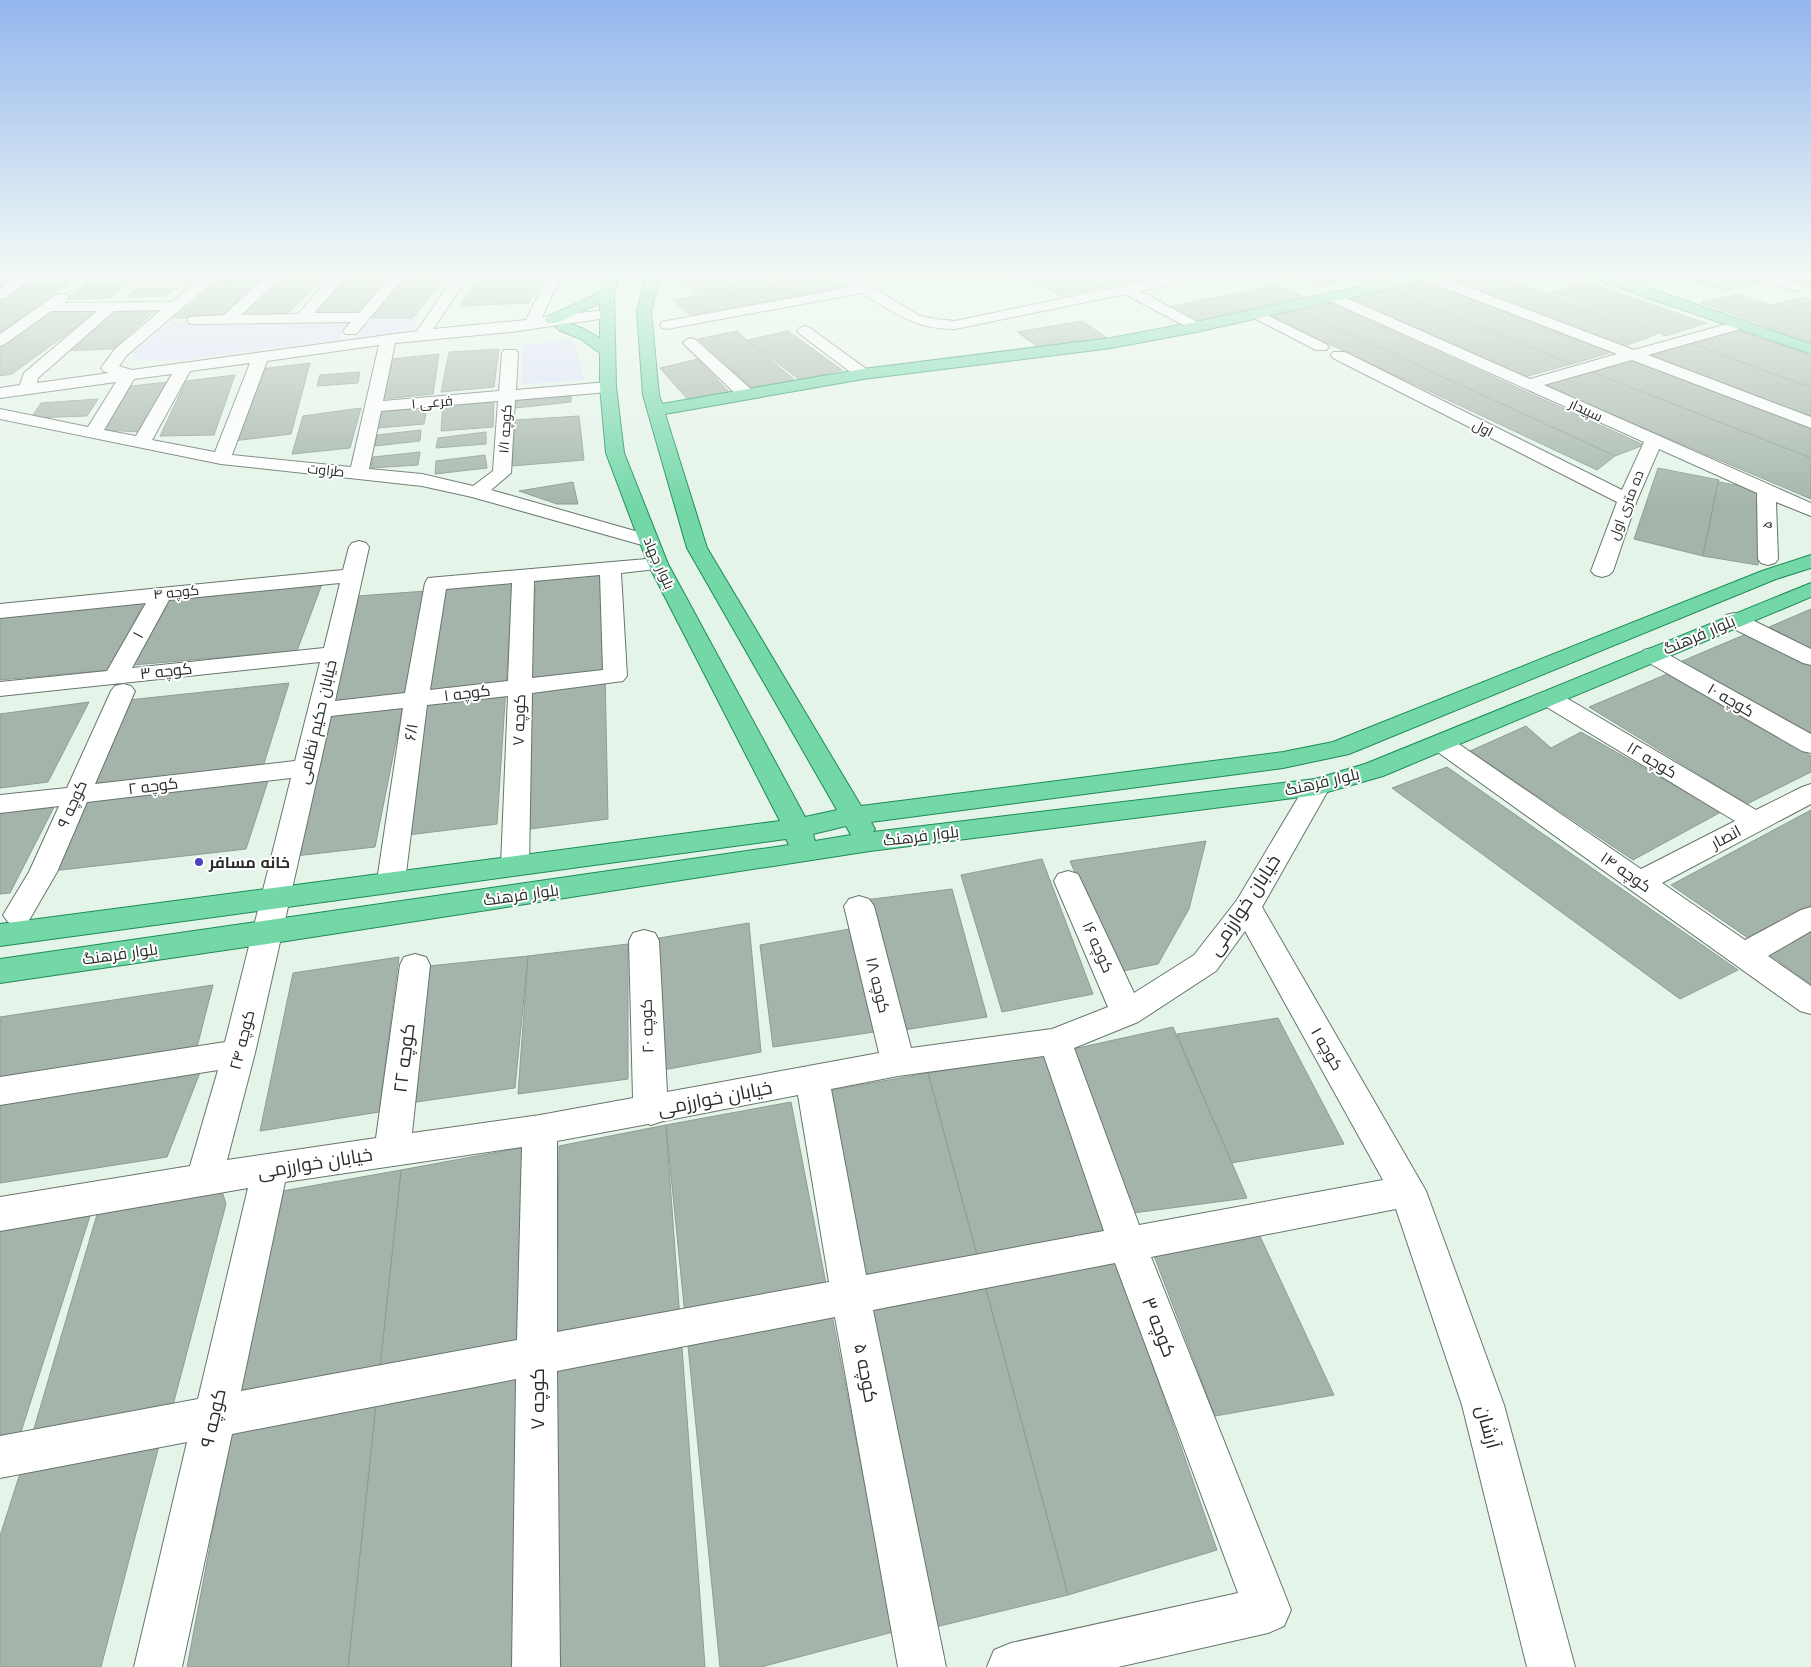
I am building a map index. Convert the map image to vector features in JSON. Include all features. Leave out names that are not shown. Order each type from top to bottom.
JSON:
[{"type":"main road","points":[[647,351],[651,395],[698,548],[852,816],[870,842]]},
{"type":"main road","points":[[656,410],[863,374],[1049,351]]},
{"type":"main road","name":"بلوار جهاد","points":[[608,352],[608,387],[615,453],[658,564],[801,841]]},
{"type":"main road","name":"بلوار فرهنگ","points":[[0,971],[267,933],[801,841],[852,816],[1284,760],[1340,748],[1770,575],[1811,561]]},
{"type":"main road","name":"بلوار فرهنگ","points":[[0,934],[515,865],[801,841],[870,842],[1317,787],[1374,770],[1811,589]]},
{"type":"street","points":[[27,389],[30,376],[59,351]]},
{"type":"street","points":[[122,351],[109,368],[129,374]]},
{"type":"street","points":[[0,393],[302,351]]},
{"type":"street","points":[[360,474],[386,351]]},
{"type":"street","points":[[699,351],[746,394]]},
{"type":"street","points":[[832,351],[863,374]]},
{"type":"street","name":"سپیدار","points":[[1454,351],[1811,510]]},
{"type":"street","points":[[1623,351],[1811,423]]},
{"type":"street","points":[[1529,384],[1648,351]]},
{"type":"street","name":"کوچه ۱/۱","points":[[476,492],[502,473],[510,353]]},
{"type":"street","name":"اول","points":[[1339,355],[1626,500]]},
{"type":"street","points":[[221,459],[261,356]]},
{"type":"street","points":[[142,442],[185,366]]},
{"type":"street","points":[[94,432],[129,374]]},
{"type":"street","name":"فرعی ۱","points":[[374,407],[608,387]]},
{"type":"street","name":"طراوت","points":[[0,414],[221,459],[422,480],[476,492],[649,541]]},
{"type":"street","name":"ده متری اول","points":[[1602,570],[1626,500],[1653,441]]},
{"type":"street","name":"۵","points":[[1766,490],[1768,559]]},
{"type":"street","name":"خیابان حکیم نظامی","points":[[275,897],[359,547]]},
{"type":"street","points":[[523,576],[658,564]]},
{"type":"street","name":"کوچه ۱","points":[[320,710],[615,676],[610,569]]},
{"type":"street","name":"کوچه ۴","points":[[0,611],[352,575]]},
{"type":"street","name":"۶/۱","points":[[391,881],[416,699],[436,583],[523,576]]},
{"type":"street","name":"کوچه ۷","points":[[515,865],[523,576]]},
{"type":"street","name":"۱","points":[[119,684],[162,593]]},
{"type":"street","points":[[1734,620],[1811,658]]},
{"type":"street","name":"کوچه ۱۰","points":[[1652,655],[1811,746]]},
{"type":"street","name":"کوچه ۳","points":[[0,689],[119,684],[331,661]]},
{"type":"street","name":"کوچه ۳","points":[[0,705],[119,684]]},
{"type":"street","name":"کوچه ۹","points":[[18,915],[43,872],[76,796],[119,684]]},
{"type":"street","name":"کوچه ۱۲","points":[[1549,698],[1756,822]]},
{"type":"street","name":"کوچه ۱۴","points":[[1441,743],[1811,1002]]},
{"type":"street","name":"کوچه ۲","points":[[0,804],[306,768]]},
{"type":"street","name":"خیابان خوارزمی","points":[[0,1214],[270,1169],[540,1130],[651,1111],[898,1063],[1055,1042],[1127,1013],[1205,963],[1247,907],[1317,787]]},
{"type":"street","name":"انصار","points":[[1640,882],[1811,793]]},
{"type":"street","name":"کوچه ۱۶","points":[[1068,881],[1127,1013]]},
{"type":"street","name":"کوچه ۲۴","points":[[204,1181],[240,1053],[275,897]]},
{"type":"street","name":"کوچه ۱۸","points":[[859,906],[898,1063]]},
{"type":"street","name":"کوچه ۱","points":[[1247,907],[1408,1191]]},
{"type":"street","points":[[1744,955],[1811,918]]},
{"type":"street","name":"کوچه ۲۰","points":[[644,941],[651,1111]]},
{"type":"street","name":"کوچه ۲۲","points":[[392,1151],[415,965]]},
{"type":"street","name":"کوچه ۳","points":[[1011,1667],[1268,1610],[1127,1244],[1055,1042]]},
{"type":"street","points":[[0,1091],[240,1053]]},
{"type":"street","name":"کوچه ۵","points":[[812,1079],[851,1296],[922,1667]]},
{"type":"street","name":"کوچه ۷","points":[[536,1667],[540,1130]]},
{"type":"street","name":"کوچه ۹","points":[[158,1667],[270,1169]]},
{"type":"street","points":[[0,1457],[1408,1191]]},
{"type":"street","name":"آرشان","points":[[1408,1191],[1482,1405],[1551,1667]]},
{"type":"shaded area","points":[[136,351],[252,351],[180,360],[151,361],[136,359],[133,353]]},
{"type":"shaded area","points":[[523,351],[576,351],[584,380],[522,384]]},
{"type":"building","points":[[0,351],[44,351],[12,374],[0,376]]},
{"type":"building","points":[[499,351],[494,387],[441,392],[449,352]]},
{"type":"building","points":[[711,351],[760,351],[796,381],[753,389]]},
{"type":"building","points":[[761,351],[815,351],[842,370],[800,380]]},
{"type":"building","points":[[1343,351],[1386,351],[1615,456],[1597,470]]},
{"type":"building","points":[[1386,351],[1436,351],[1644,445],[1615,456]]},
{"type":"building","points":[[1464,351],[1539,351],[1572,364],[1524,377]]},
{"type":"building","points":[[1539,351],[1616,351],[1572,364]]},
{"type":"building","points":[[1664,351],[1710,351],[1811,388],[1811,419],[1648,356]]},
{"type":"building","points":[[1711,351],[1796,351],[1811,356],[1811,387]]},
{"type":"building","points":[[439,354],[433,394],[383,399],[393,359]]},
{"type":"building","points":[[698,359],[730,393],[689,401],[660,368]]},
{"type":"building","points":[[1634,359],[1811,426],[1811,458],[1589,371]]},
{"type":"building","points":[[310,363],[291,434],[233,441],[260,369]]},
{"type":"building","points":[[1589,371],[1811,458],[1811,499],[1542,385]]},
{"type":"building","points":[[360,372],[358,383],[317,386],[320,375]]},
{"type":"building","points":[[235,375],[214,435],[160,436],[186,381]]},
{"type":"building","points":[[168,382],[141,432],[103,430],[131,386]]},
{"type":"building","points":[[571,392],[571,402],[515,408],[514,397]]},
{"type":"building","points":[[494,398],[493,427],[441,431],[443,403]]},
{"type":"building","points":[[98,399],[87,416],[31,418],[41,403]]},
{"type":"building","points":[[428,404],[424,424],[378,428],[382,409]]},
{"type":"building","points":[[361,408],[350,448],[292,454],[303,416]]},
{"type":"building","points":[[579,416],[584,460],[512,466],[515,420]]},
{"type":"building","points":[[421,430],[420,441],[375,446],[377,435]]},
{"type":"building","points":[[486,432],[486,444],[436,448],[438,438]]},
{"type":"building","points":[[420,452],[418,465],[371,468],[373,457]]},
{"type":"building","points":[[485,455],[487,468],[435,474],[436,461]]},
{"type":"building","points":[[1658,468],[1719,480],[1703,556],[1634,539]]},
{"type":"building","points":[[573,482],[578,504],[557,504],[519,491]]},
{"type":"building","points":[[1718,482],[1766,490],[1758,565],[1703,556]]},
{"type":"building","points":[[603,574],[608,819],[522,830],[536,581]]},
{"type":"building","points":[[513,580],[497,824],[408,835],[441,587]]},
{"type":"building","points":[[322,584],[297,651],[133,665],[170,598]]},
{"type":"building","points":[[426,591],[375,847],[295,856],[357,596]]},
{"type":"building","points":[[145,601],[109,670],[0,680],[0,615]]},
{"type":"building","points":[[1811,609],[1811,649],[1769,627]]},
{"type":"building","points":[[1751,632],[1811,663],[1811,735],[1680,662]]},
{"type":"building","points":[[1667,674],[1811,756],[1811,772],[1747,804],[1589,707]]},
{"type":"building","points":[[289,683],[262,770],[86,790],[128,700]]},
{"type":"building","points":[[89,702],[48,782],[0,788],[0,714]]},
{"type":"building","points":[[1526,726],[1551,748],[1581,732],[1721,812],[1633,860],[1470,751]]},
{"type":"building","points":[[1447,767],[1738,970],[1680,999],[1392,788]]},
{"type":"building","points":[[269,778],[246,849],[43,872],[79,799]]},
{"type":"building","points":[[55,805],[10,893],[0,894],[0,812]]},
{"type":"building","points":[[1811,810],[1811,906],[1751,940],[1671,885]]},
{"type":"building","points":[[1206,841],[1189,909],[1158,964],[1118,972],[1070,861]]},
{"type":"building","points":[[1042,859],[1093,994],[1002,1012],[961,875]]},
{"type":"building","points":[[952,889],[987,1017],[904,1030],[865,900]]},
{"type":"building","points":[[749,923],[761,1052],[663,1070],[653,939]]},
{"type":"building","points":[[855,928],[874,1032],[773,1047],[760,945]]},
{"type":"building","points":[[1811,929],[1811,984],[1768,954]]},
{"type":"building","points":[[628,944],[628,1079],[518,1094],[528,956]]},
{"type":"building","points":[[528,956],[515,1088],[409,1103],[428,966]]},
{"type":"building","points":[[399,957],[379,1112],[260,1131],[293,973]]},
{"type":"building","points":[[213,985],[196,1051],[0,1084],[0,1017]]},
{"type":"building","points":[[1278,1018],[1344,1144],[1231,1163],[1177,1034]]},
{"type":"building","points":[[1173,1027],[1247,1198],[1133,1213],[1073,1049]]},
{"type":"building","points":[[1044,1055],[1217,1550],[1068,1595],[928,1073]]},
{"type":"building","points":[[201,1070],[167,1157],[0,1183],[0,1101]]},
{"type":"building","points":[[928,1073],[1068,1595],[915,1632],[826,1091]]},
{"type":"building","points":[[791,1102],[893,1632],[761,1667],[720,1667],[666,1125]]},
{"type":"building","points":[[666,1125],[705,1667],[553,1667],[559,1146]]},
{"type":"building","points":[[531,1146],[521,1667],[348,1667],[401,1170]]},
{"type":"building","points":[[401,1170],[348,1667],[187,1667],[277,1192]]},
{"type":"building","points":[[221,1188],[226,1204],[172,1409],[33,1432],[98,1211]]},
{"type":"building","points":[[90,1216],[21,1432],[0,1436],[0,1230]]},
{"type":"building","points":[[1258,1232],[1334,1395],[1215,1416],[1153,1253]]},
{"type":"building","points":[[161,1438],[101,1667],[0,1667],[0,1536],[23,1464]]},
{"type":"place","name":"خانه مسافر","points":[[199,862]]}]
